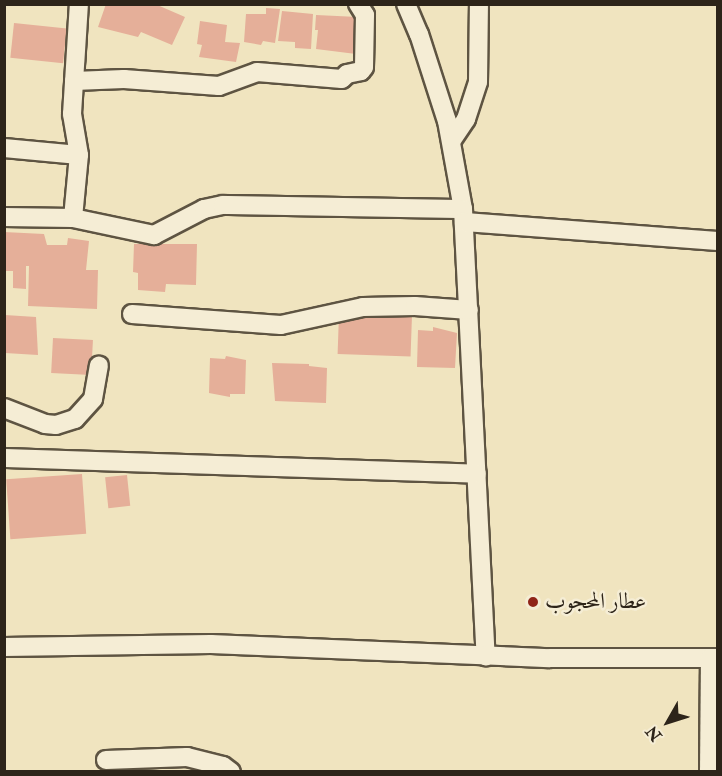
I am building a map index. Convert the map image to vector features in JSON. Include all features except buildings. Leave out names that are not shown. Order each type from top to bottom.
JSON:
[{"type":"street","points":[[73,218],[79,155],[72,114],[79,4]]},
{"type":"street","points":[[74,81],[124,79],[219,86],[257,72],[342,79],[347,74],[361,71],[364,67],[365,15],[358,4]]},
{"type":"street","points":[[406,4],[419,34],[452,141],[464,215],[486,656]]},
{"type":"street","points":[[452,141],[466,119],[478,82],[479,4]]},
{"type":"street","points":[[4,148],[79,155]]},
{"type":"street","points":[[4,217],[73,218],[154,235],[204,209],[223,205],[464,215],[717,241]]},
{"type":"street","points":[[132,314],[281,325],[363,307],[415,306],[469,310]]},
{"type":"street","points":[[4,408],[45,424],[56,425],[75,419],[93,399],[99,366]]},
{"type":"street","points":[[4,458],[477,474]]},
{"type":"street","points":[[4,648],[211,644],[486,656],[714,658],[709,771]]},
{"type":"street","points":[[106,760],[187,757],[223,766],[231,771]]},
{"type":"place","name":"عطار المحجوب","points":[[533,602]]}]
